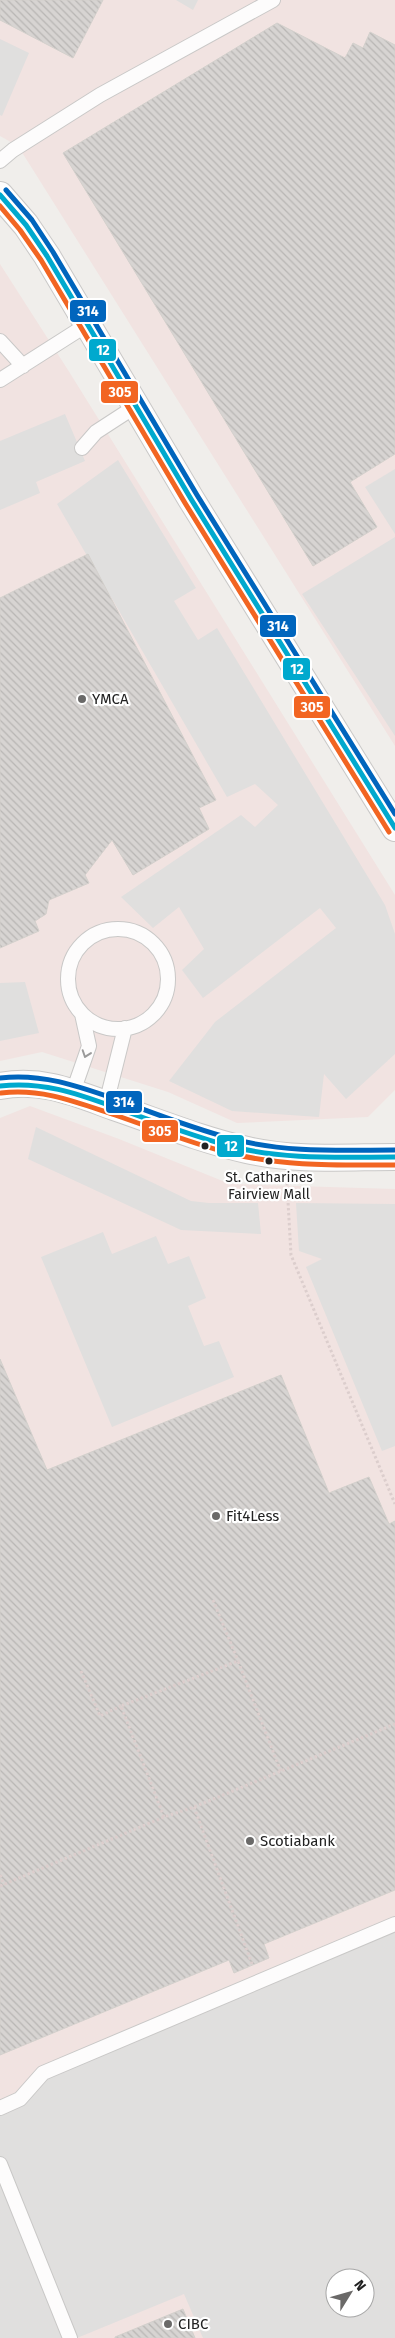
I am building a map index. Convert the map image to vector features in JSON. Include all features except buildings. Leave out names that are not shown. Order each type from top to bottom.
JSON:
[{"type":"street","points":[[0,195],[26,225],[47,256],[191,499],[395,828]]},
{"type":"street","points":[[0,1086],[21,1082],[61,1088],[247,1150],[287,1157],[395,1157]]},
{"type":"lane","points":[[0,161],[12,150],[100,95],[273,0]]},
{"type":"lane","points":[[0,380],[88,324]]},
{"type":"lane","points":[[0,341],[23,366]]},
{"type":"lane","points":[[82,448],[96,432],[136,406]]},
{"type":"lane","points":[[118,930],[140,934],[152,943],[161,955],[166,968],[168,983],[165,997],[149,1018],[125,1028],[109,1028],[95,1024],[82,1014],[73,1000],[68,985],[69,970],[74,955],[83,943],[96,934],[118,930]]},
{"type":"lane","points":[[73,1092],[89,1046],[82,1014]]},
{"type":"lane","points":[[106,1104],[125,1028]]},
{"type":"lane","points":[[0,2108],[20,2099],[44,2073],[395,1924]]},
{"type":"lane","points":[[0,2164],[70,2338]]},
{"type":"path","points":[[287,1157],[291,1255],[395,1504]]},
{"type":"path","points":[[213,1600],[281,1772]]},
{"type":"path","points":[[82,1671],[100,1716],[238,1660]]},
{"type":"path","points":[[121,1706],[164,1817]]},
{"type":"path","points":[[0,1875],[2,1886],[164,1817],[281,1772],[395,1724]]},
{"type":"path","points":[[194,1807],[259,1982]]},
{"type":"shaded area","points":[[0,0],[395,0],[395,746],[18,146],[0,136]]},
{"type":"shaded area","points":[[176,0],[198,0],[193,10]]},
{"type":"shaded area","points":[[0,39],[29,53],[2,116],[0,115]]},
{"type":"shaded area","points":[[0,264],[395,895],[395,1090],[368,1117],[237,1123],[168,1092],[42,1052],[0,1061]]},
{"type":"shaded area","points":[[65,414],[85,461],[36,482],[40,493],[0,510],[0,441]]},
{"type":"shaded area","points":[[118,460],[196,588],[174,601],[198,640],[217,628],[385,905],[395,934],[395,1054],[346,1099],[324,1074],[319,1117],[232,1111],[169,1081],[215,1022],[336,928],[320,908],[203,998],[182,970],[204,949],[179,907],[153,928],[121,897],[241,815],[255,827],[278,805],[255,784],[227,797],[57,504]]},
{"type":"shaded area","points":[[395,469],[395,534],[365,487]]},
{"type":"shaded area","points":[[395,537],[395,736],[302,594]]},
{"type":"shaded area","points":[[25,982],[39,1033],[0,1041],[0,983]]},
{"type":"shaded area","points":[[30,1106],[119,1139],[230,1184],[395,1189],[395,2338],[0,2338],[0,1118]]},
{"type":"shaded area","points":[[36,1127],[191,1201],[258,1203],[261,1234],[181,1230],[28,1159]]},
{"type":"shaded area","points":[[296,1203],[395,1204],[395,1446],[382,1451],[306,1267],[322,1259],[299,1251]]},
{"type":"shaded area","points":[[103,1232],[112,1254],[156,1236],[168,1264],[189,1256],[206,1298],[188,1306],[204,1346],[219,1341],[234,1377],[112,1427],[41,1257]]},
{"type":"shaded area","points":[[395,1925],[395,2338],[203,2338],[184,2294],[77,2338],[0,2338],[0,2108],[43,2073]]},
{"type":"transit line","name":"314","points":[[6,190],[32,220],[53,252],[197,495],[395,814]]},
{"type":"transit line","name":"12","points":[[0,195],[26,225],[47,256],[191,499],[395,828]]},
{"type":"transit line","name":"305","points":[[0,206],[41,260],[185,503],[389,832]]},
{"type":"transit line","name":"314","points":[[0,1078],[31,1077],[60,1082],[103,1095],[204,1131],[273,1147],[313,1150],[395,1150]]},
{"type":"transit line","name":"12","points":[[0,1086],[30,1085],[58,1089],[229,1146],[270,1154],[312,1157],[395,1157]]},
{"type":"transit line","name":"305","points":[[1,1093],[31,1092],[59,1097],[200,1145],[250,1158],[291,1163],[395,1165]]},
{"type":"place","name":"YMCA","points":[[82,699]]},
{"type":"place","name":"St. Catharines Fairview Mall","points":[[269,1161]]},
{"type":"place","name":"Fit4Less","points":[[216,1516]]},
{"type":"place","name":"Scotiabank","points":[[250,1841]]},
{"type":"place","name":"CIBC","points":[[168,2324]]}]
